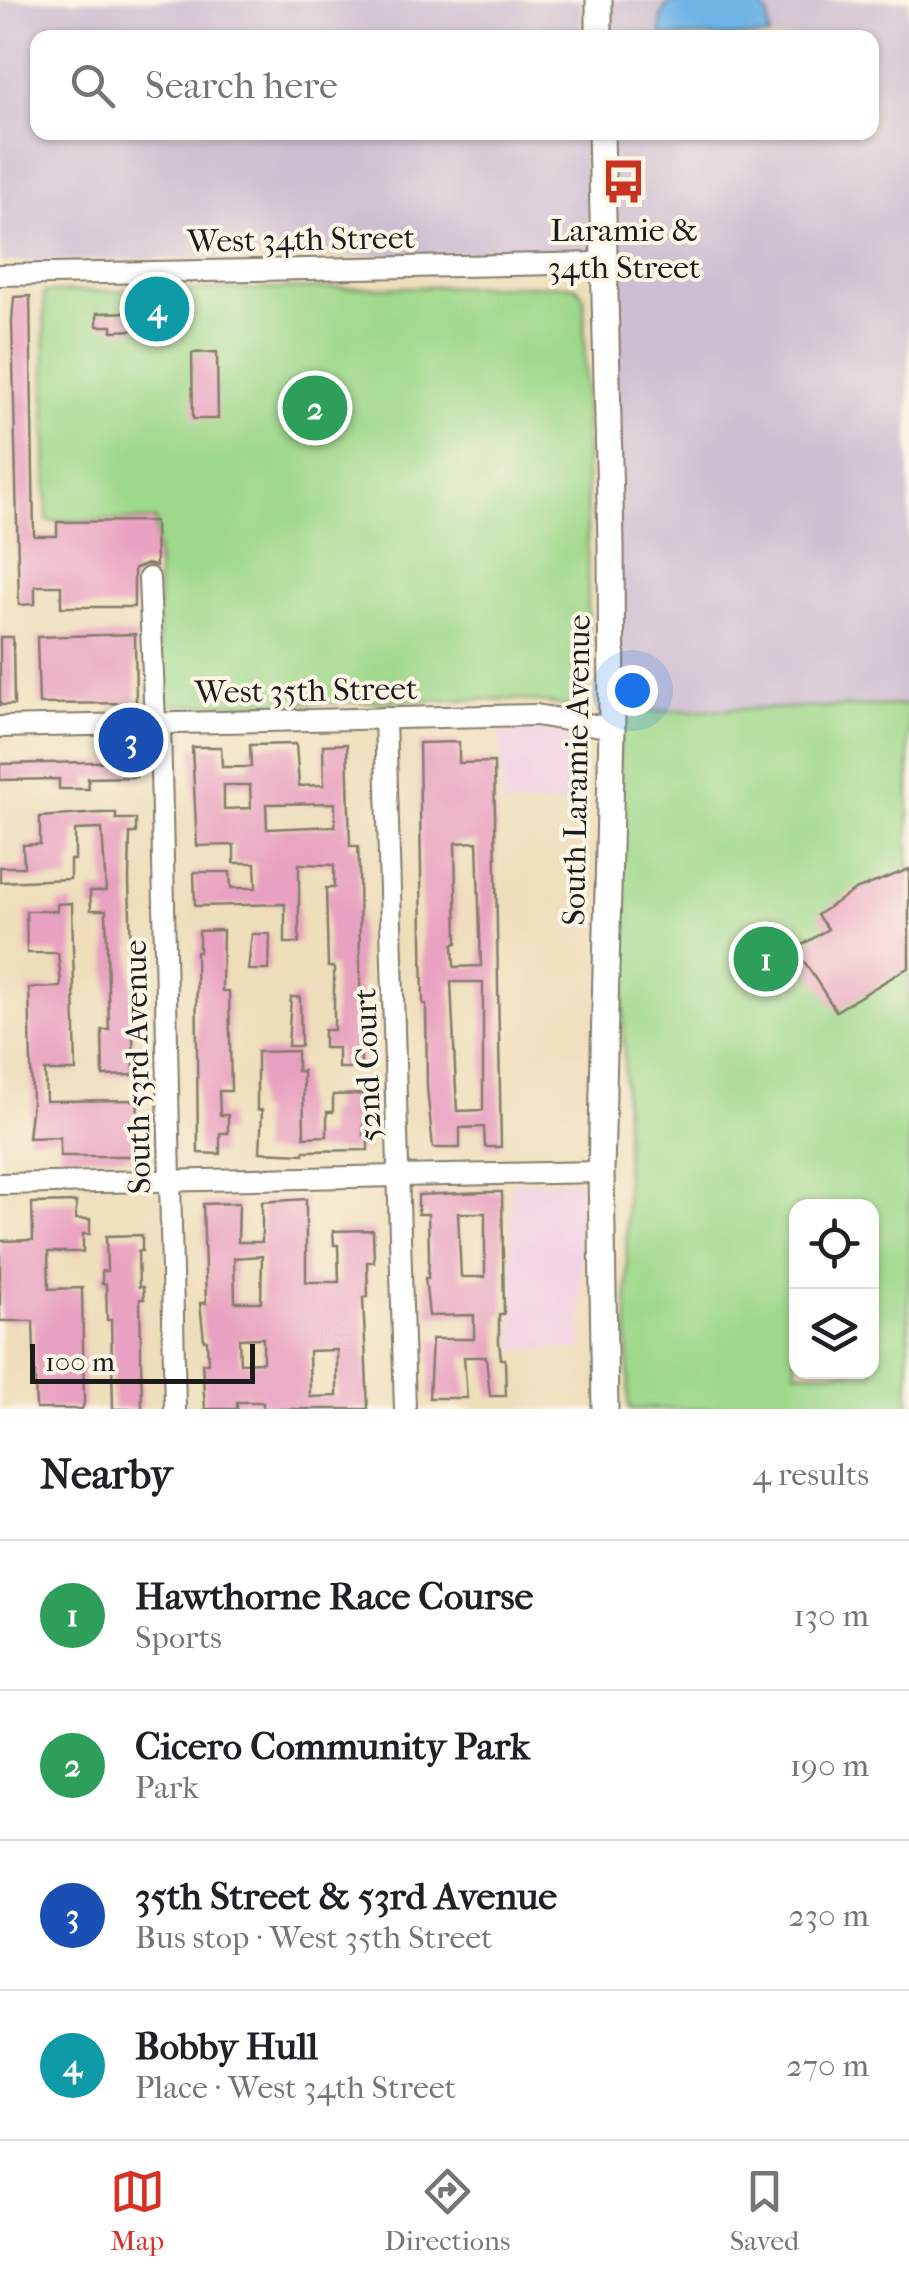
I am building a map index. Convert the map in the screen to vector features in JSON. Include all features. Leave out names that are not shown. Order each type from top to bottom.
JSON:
[{"type":"main road","points":[[599,0],[600,30]]},
{"type":"main road","name":"South Laramie Avenue","points":[[601,140],[612,728],[601,1172],[605,1409]]},
{"type":"street","name":"West 34th Street","points":[[0,275],[604,263]]},
{"type":"street","name":"South 53rd Avenue","points":[[149,578],[158,723],[174,1409]]},
{"type":"street","name":"West 35th Street","points":[[0,727],[536,715],[612,728]]},
{"type":"street","name":"52nd Court","points":[[385,718],[405,1409]]},
{"type":"street","points":[[0,1184],[601,1172]]},
{"type":"shaded area","points":[[0,0],[581,0],[582,30],[30,30],[30,140],[585,140],[589,251],[0,262]]},
{"type":"shaded area","points":[[609,0],[909,0],[909,705],[619,712],[611,140],[879,140],[879,30],[610,30]]},
{"type":"shaded area","points":[[499,725],[570,732],[584,738],[587,804],[502,806]]},
{"type":"shaded area","points":[[579,1180],[583,1349],[513,1351],[510,1182]]},
{"type":"green space","points":[[577,287],[584,297],[589,684],[574,707],[516,699],[161,705],[156,520],[47,521],[44,292]]},
{"type":"green space","points":[[909,705],[909,1409],[629,1409],[619,712]]},
{"type":"water","points":[[672,2],[758,3],[768,15],[769,30],[662,30],[662,13]]},
{"type":"building","points":[[30,296],[34,536],[57,536],[57,522],[155,521],[156,566],[147,564],[134,569],[134,607],[61,607],[61,586],[35,586],[35,604],[19,605],[12,321],[14,297]]},
{"type":"building","points":[[137,312],[137,330],[112,331],[112,326],[97,326],[97,313]]},
{"type":"building","points":[[217,352],[218,419],[193,419],[192,353]]},
{"type":"building","points":[[135,634],[136,703],[39,704],[37,637]]},
{"type":"building","points":[[0,637],[13,637],[14,705],[0,705]]},
{"type":"building","points":[[459,742],[459,763],[494,762],[501,1147],[485,1147],[484,1127],[460,1128],[460,1148],[433,1148],[423,1004],[419,743]],"holes":[[[477,842],[481,966],[454,967],[455,843]],[[451,982],[483,982],[483,1110],[457,1111]]]},
{"type":"building","points":[[296,744],[299,786],[324,785],[323,745],[347,744],[350,846],[358,846],[359,867],[361,1068],[338,1068],[338,1048],[324,1048],[324,1030],[334,1030],[334,967],[328,967],[326,888],[334,888],[334,865],[299,864],[299,943],[285,943],[285,904],[195,906],[194,872],[230,872],[231,888],[256,888],[255,863],[234,863],[234,845],[197,846],[192,747],[221,747],[222,767],[251,767],[250,745]],"holes":[[[224,785],[250,785],[251,808],[224,809]],[[335,803],[335,826],[267,829],[266,804]]]},
{"type":"building","points":[[136,761],[136,777],[88,778],[89,789],[59,789],[59,779],[0,780],[0,764]]},
{"type":"building","points":[[116,813],[116,819],[136,819],[136,833],[130,833],[129,879],[134,1075],[103,1076],[102,1030],[109,1030],[106,910],[91,910],[90,891],[106,891],[102,829],[75,830],[75,860],[70,860],[70,879],[0,882],[0,867],[24,867],[23,845],[40,844],[40,817]]},
{"type":"building","points":[[909,869],[909,967],[836,1011],[796,949],[828,929],[817,915],[855,890]]},
{"type":"building","points":[[72,903],[76,1071],[45,1071],[46,1101],[138,1100],[136,1139],[145,1139],[145,1156],[60,1156],[60,1137],[28,1138],[32,1102],[29,988],[60,987],[61,983],[58,953],[27,953],[26,911],[57,911],[57,904]]},
{"type":"building","points":[[223,930],[222,991],[229,991],[231,1091],[219,1091],[220,1115],[228,1115],[228,1133],[220,1133],[220,1154],[198,1153],[196,952],[199,931]]},
{"type":"building","points":[[252,934],[270,934],[269,970],[248,970]]},
{"type":"building","points":[[291,997],[300,997],[301,1046],[288,1046]]},
{"type":"building","points":[[297,1051],[297,1071],[303,1071],[304,1137],[327,1136],[327,1112],[333,1112],[333,1095],[365,1094],[363,1135],[368,1135],[368,1150],[260,1152],[262,1110],[257,1110],[257,1052]]},
{"type":"building","points":[[502,1192],[504,1314],[499,1314],[499,1342],[501,1359],[505,1359],[506,1396],[490,1396],[486,1357],[464,1357],[467,1398],[429,1398],[432,1339],[474,1339],[474,1315],[429,1316],[425,1278],[429,1257],[428,1214],[418,1214],[418,1195]],"holes":[[[458,1213],[485,1213],[485,1277],[461,1277]]]},
{"type":"building","points":[[306,1199],[306,1282],[339,1282],[338,1245],[334,1245],[333,1231],[373,1230],[374,1262],[367,1262],[368,1297],[363,1297],[368,1409],[263,1409],[263,1402],[237,1402],[237,1409],[205,1409],[202,1363],[208,1363],[207,1340],[200,1303],[206,1303],[203,1204],[239,1203],[238,1242],[262,1242],[262,1202]],"holes":[[[262,1256],[261,1302],[235,1302],[234,1258]],[[263,1338],[263,1362],[240,1363],[239,1339]],[[337,1350],[337,1396],[310,1397],[309,1351]]]},
{"type":"building","points":[[76,1202],[76,1219],[90,1219],[90,1234],[83,1234],[83,1252],[48,1252],[49,1289],[82,1288],[84,1404],[82,1409],[36,1409],[33,1321],[0,1321],[0,1241],[33,1240],[32,1203]]},
{"type":"building","points":[[142,1235],[142,1251],[138,1251],[139,1287],[143,1287],[144,1299],[140,1299],[142,1409],[113,1409],[111,1320],[107,1320],[106,1284],[102,1284],[102,1271],[107,1271],[106,1236]]},
{"type":"place","name":"Laramie & 34th Street","points":[[624,182]]},
{"type":"place","name":"Bobby Hull","points":[[157,309]]},
{"type":"place","name":"Cicero Community Park","points":[[315,408]]},
{"type":"place","name":"35th Street & 53rd Avenue","points":[[131,740]]},
{"type":"place","name":"Hawthorne Race Course","points":[[766,959]]}]
